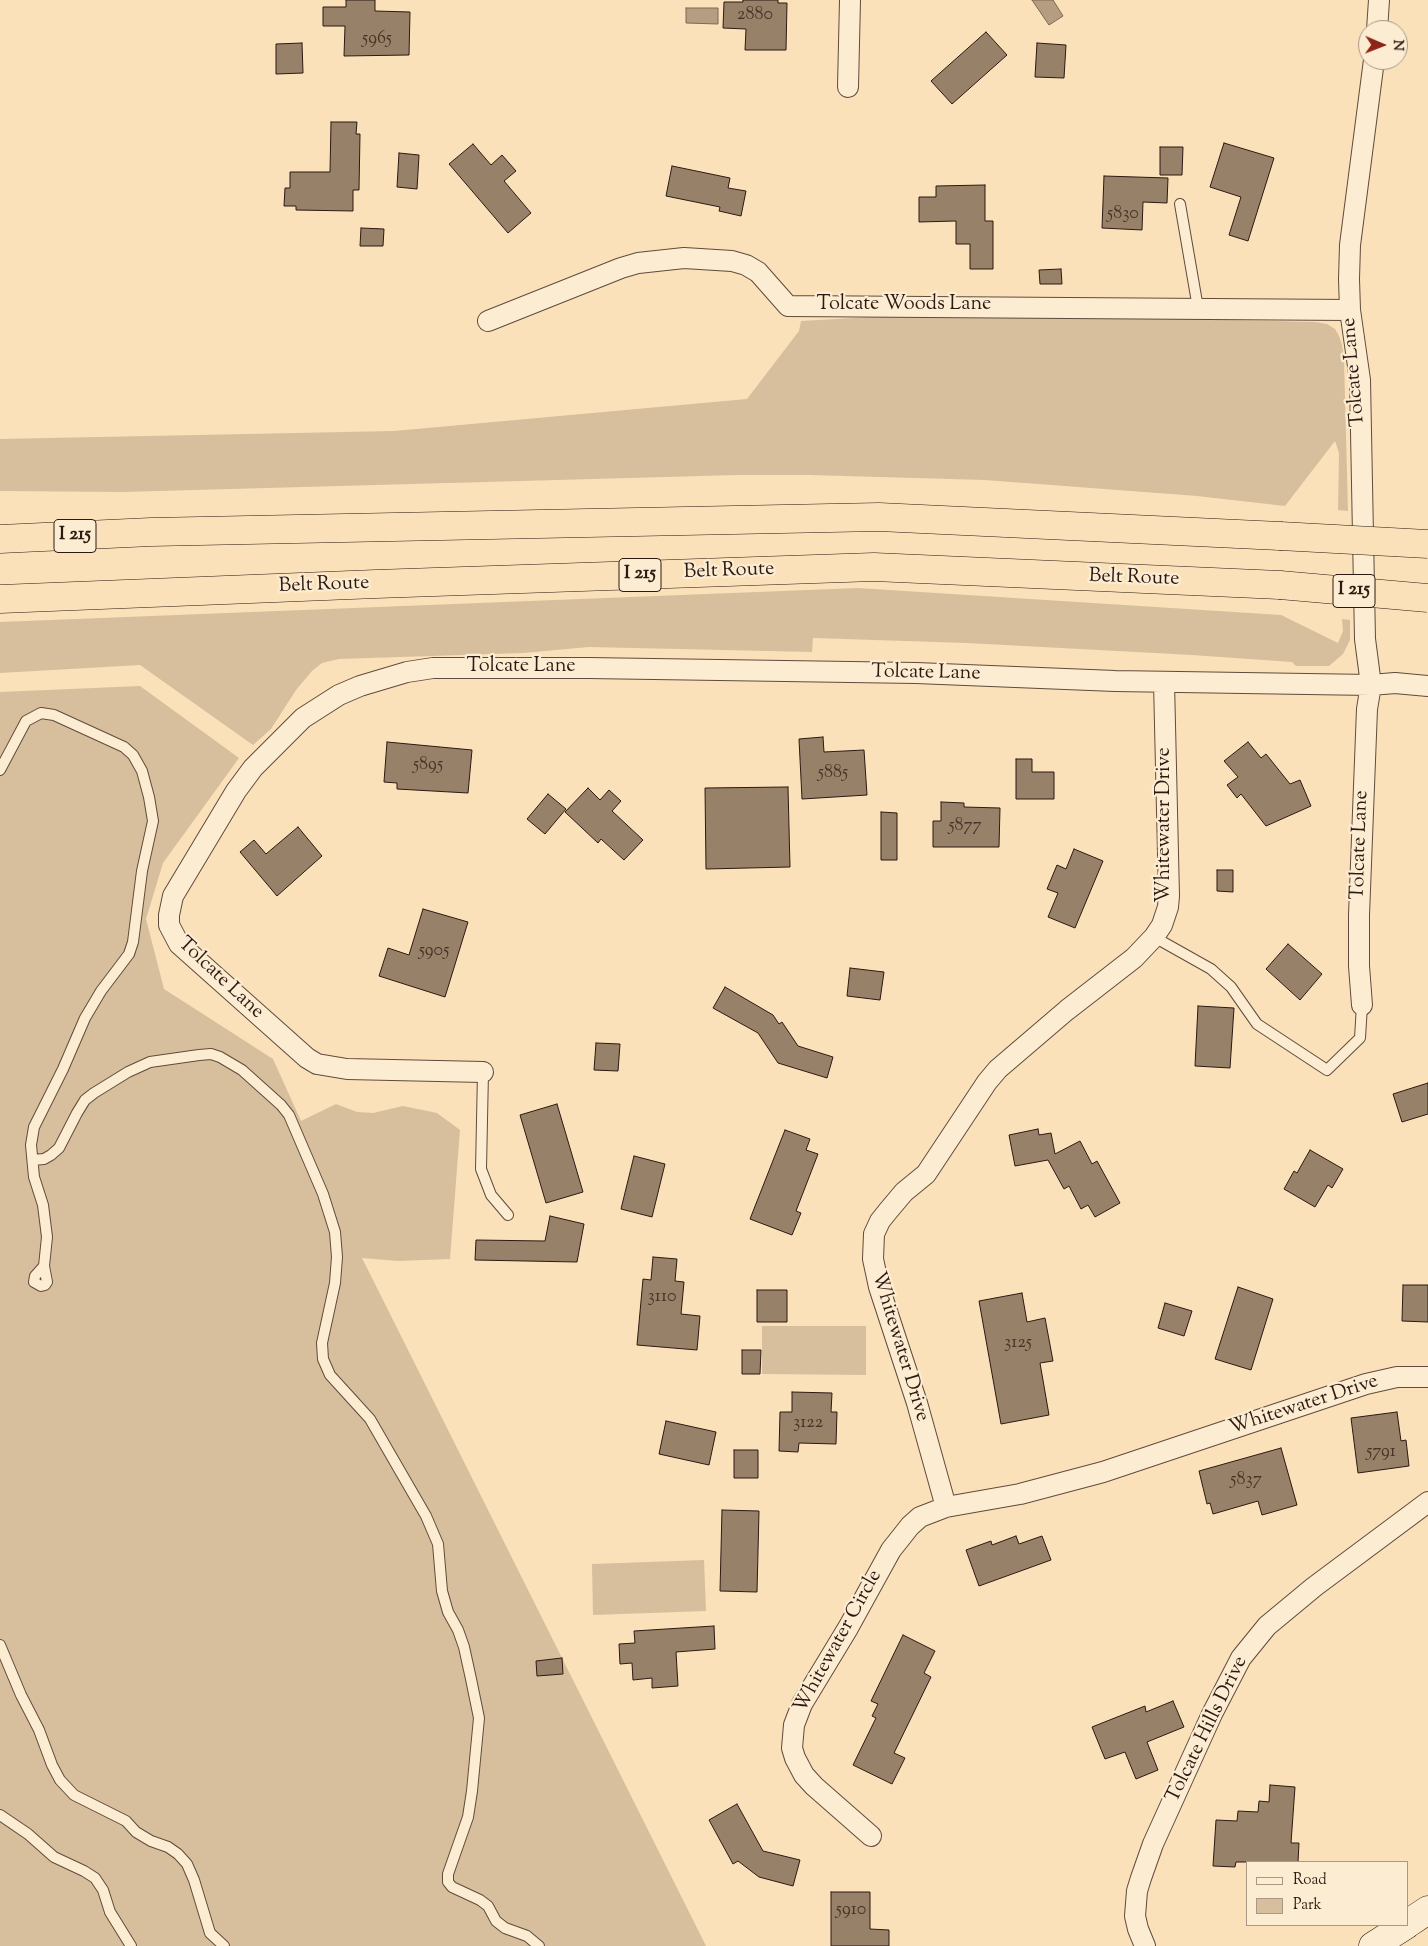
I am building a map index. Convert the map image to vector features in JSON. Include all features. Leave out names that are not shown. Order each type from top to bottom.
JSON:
[{"type":"highway","name":"I 215","points":[[0,539],[150,532],[879,517],[1428,544]]},
{"type":"highway","points":[[0,526],[150,532]]},
{"type":"highway","name":"Belt Route","points":[[0,599],[386,583],[874,568],[1280,585],[1428,598]]},
{"type":"street","points":[[848,87],[850,0]]},
{"type":"street","points":[[1378,20],[1379,0]]},
{"type":"street","name":"Tolcate Lane","points":[[1362,1006],[1359,966],[1359,915],[1367,709],[1371,686],[1365,639],[1360,380],[1350,310],[1350,245],[1373,70]]},
{"type":"street","name":"Tolcate Woods Lane","points":[[488,321],[621,268],[638,263],[684,258],[725,260],[746,265],[758,272],[788,306],[1350,310]]},
{"type":"street","name":"Tolcate Lane","points":[[482,1072],[347,1069],[317,1064],[307,1058],[179,944],[169,925],[173,896],[236,791],[270,749],[303,718],[353,689],[382,678],[433,668],[588,668],[916,673],[1115,682],[1371,686]]},
{"type":"street","name":"Whitewater Drive","points":[[1164,682],[1169,896],[1166,916],[1154,937],[1134,958],[1067,1010],[998,1069],[987,1082],[926,1174],[904,1192],[880,1221],[874,1234],[873,1259],[879,1287],[917,1403],[946,1507],[1020,1494],[1095,1475],[1366,1384],[1397,1377],[1428,1377]]},
{"type":"street","points":[[1371,686],[1395,683],[1428,686]]},
{"type":"street","name":"Tolcate Hills Drive","points":[[1145,1946],[1135,1916],[1136,1897],[1141,1878],[1153,1844],[1212,1714],[1241,1658],[1267,1626],[1314,1586],[1428,1502]]},
{"type":"street","name":"Whitewater Circle","points":[[871,1836],[804,1775],[792,1748],[794,1725],[802,1704],[848,1628],[891,1550],[910,1526],[920,1517],[946,1507]]},
{"type":"street","points":[[1408,1923],[1428,1910]]},
{"type":"street","points":[[1373,1946],[1403,1926]]},
{"type":"lane","points":[[1180,204],[1198,308]]},
{"type":"lane","points":[[0,770],[26,721],[41,713],[54,715],[124,747],[133,755],[142,771],[149,797],[152,821],[142,871],[133,942],[129,954],[84,1018],[63,1069],[34,1127],[31,1145],[34,1177],[39,1187],[48,1237],[44,1266]]},
{"type":"lane","points":[[1154,937],[1211,969],[1231,987],[1257,1024],[1327,1070],[1360,1038],[1362,1006]]},
{"type":"lane","points":[[33,1160],[44,1159],[52,1155],[59,1148],[85,1100],[128,1072],[150,1062],[199,1054],[211,1054],[220,1057],[242,1070],[289,1114],[323,1194],[335,1232],[337,1257],[335,1283],[322,1343],[324,1359],[335,1381],[370,1419],[426,1516],[438,1544],[442,1591],[448,1612],[458,1630],[464,1647],[475,1697],[479,1718],[472,1792],[468,1817],[448,1874],[448,1882],[452,1887],[488,1906],[496,1921],[505,1928],[527,1936],[539,1946]]},
{"type":"lane","points":[[482,1072],[481,1169],[491,1195],[508,1215]]},
{"type":"lane","points":[[0,1645],[17,1687],[60,1780],[74,1794],[126,1821],[136,1832],[151,1841],[168,1847],[178,1854],[187,1864],[194,1880],[210,1934],[224,1946]]},
{"type":"lane","points":[[0,1815],[28,1834],[54,1857],[95,1878],[102,1890],[110,1912],[131,1946]]},
{"type":"green space","points":[[907,315],[1205,316],[1228,320],[1315,322],[1327,324],[1335,329],[1339,336],[1344,360],[1348,511],[1338,510],[1339,453],[1335,441],[1285,506],[1197,496],[985,480],[809,475],[738,475],[122,492],[0,491],[0,439],[394,431],[747,399],[799,331],[801,321]]},
{"type":"green space","points":[[858,588],[1281,615],[1338,643],[1343,631],[1342,619],[1350,620],[1350,640],[1343,654],[1329,666],[1296,666],[1292,662],[1192,655],[967,643],[813,638],[812,652],[589,647],[523,653],[339,659],[322,663],[312,671],[296,690],[271,729],[253,745],[140,665],[0,673],[0,622]]},
{"type":"green space","points":[[140,686],[239,758],[163,863],[146,919],[164,989],[273,1059],[301,1121],[336,1104],[357,1112],[373,1113],[403,1106],[437,1113],[460,1130],[450,1259],[398,1261],[362,1258],[706,1946],[0,1946],[0,692]]},
{"type":"green space","points":[[762,1326],[866,1326],[866,1375],[762,1374]]},
{"type":"green space","points":[[704,1560],[706,1611],[593,1615],[592,1564]]},
{"type":"shaded area","points":[[1032,0],[1053,0],[1063,16],[1049,25]]},
{"type":"shaded area","points":[[686,8],[718,8],[718,24],[686,23]]},
{"type":"building","points":[[346,0],[375,0],[375,11],[410,12],[409,55],[344,56],[345,26],[323,26],[323,7],[346,7]]},
{"type":"building","points":[[743,0],[778,0],[778,3],[787,3],[786,50],[745,50],[746,29],[723,28],[724,2],[743,2]]},
{"type":"building","points":[[986,32],[1007,55],[952,104],[931,81]]},
{"type":"building","points":[[302,43],[303,73],[276,74],[276,44]]},
{"type":"building","points":[[1037,43],[1066,45],[1064,78],[1035,77]]},
{"type":"building","points":[[331,122],[357,122],[356,134],[360,134],[359,190],[353,190],[353,211],[296,210],[296,206],[284,206],[285,188],[290,188],[290,172],[330,172]]},
{"type":"building","points":[[1224,143],[1274,158],[1248,241],[1229,235],[1241,197],[1210,187]]},
{"type":"building","points":[[473,144],[491,165],[502,155],[516,171],[504,181],[531,213],[508,233],[449,164]]},
{"type":"building","points":[[1160,147],[1183,147],[1182,175],[1160,175]]},
{"type":"building","points":[[399,153],[419,155],[417,189],[397,187]]},
{"type":"building","points":[[672,166],[730,178],[728,188],[746,191],[741,216],[719,211],[720,207],[666,196]]},
{"type":"building","points":[[1104,176],[1168,178],[1167,203],[1143,202],[1142,230],[1102,228]]},
{"type":"building","points":[[985,185],[985,221],[993,221],[993,269],[970,269],[970,244],[956,244],[956,221],[919,222],[919,197],[936,197],[936,186]]},
{"type":"building","points":[[361,228],[384,229],[383,246],[360,246]]},
{"type":"building","points":[[1061,269],[1062,284],[1040,284],[1039,270]]},
{"type":"building","points":[[823,737],[824,752],[864,750],[867,795],[802,799],[799,739]]},
{"type":"building","points":[[387,742],[472,750],[468,793],[397,789],[397,783],[384,782]]},
{"type":"building","points":[[1248,742],[1261,758],[1266,754],[1290,784],[1300,780],[1311,806],[1266,826],[1241,794],[1237,798],[1227,785],[1238,777],[1224,761]]},
{"type":"building","points":[[1016,759],[1032,759],[1032,772],[1054,772],[1054,799],[1016,799]]},
{"type":"building","points":[[788,787],[790,867],[706,869],[705,788]]},
{"type":"building","points":[[588,788],[600,800],[609,790],[621,801],[612,811],[643,840],[624,860],[601,839],[598,843],[565,812]]},
{"type":"building","points":[[548,794],[566,809],[545,834],[527,819]]},
{"type":"building","points":[[941,802],[964,803],[964,807],[1000,808],[999,847],[933,847],[933,821],[941,821]]},
{"type":"building","points":[[881,812],[897,813],[897,860],[881,860]]},
{"type":"building","points":[[298,827],[322,856],[277,896],[240,852],[254,840],[266,854]]},
{"type":"building","points":[[1074,849],[1103,861],[1075,928],[1048,917],[1058,893],[1047,889],[1057,865],[1066,869]]},
{"type":"building","points":[[1217,870],[1233,870],[1233,892],[1217,891]]},
{"type":"building","points":[[423,909],[468,922],[445,997],[379,976],[388,948],[409,955]]},
{"type":"building","points":[[1288,944],[1322,974],[1300,1000],[1266,969]]},
{"type":"building","points":[[850,968],[884,972],[880,1000],[847,996]]},
{"type":"building","points":[[725,987],[773,1015],[779,1024],[782,1022],[798,1046],[833,1057],[827,1078],[778,1063],[758,1033],[713,1008]]},
{"type":"building","points":[[1198,1006],[1234,1008],[1230,1068],[1195,1066]]},
{"type":"building","points":[[596,1043],[620,1044],[618,1071],[594,1070]]},
{"type":"building","points":[[1428,1083],[1428,1114],[1402,1122],[1393,1094]]},
{"type":"building","points":[[557,1104],[583,1192],[546,1203],[520,1115]]},
{"type":"building","points":[[1038,1129],[1039,1135],[1051,1133],[1055,1154],[1080,1141],[1092,1164],[1097,1161],[1120,1203],[1095,1217],[1088,1205],[1081,1209],[1069,1186],[1064,1189],[1048,1160],[1015,1166],[1009,1135]]},
{"type":"building","points":[[785,1130],[810,1139],[806,1150],[818,1154],[796,1211],[801,1213],[792,1235],[750,1219]]},
{"type":"building","points":[[1310,1150],[1343,1169],[1332,1188],[1328,1185],[1315,1207],[1284,1189],[1294,1171],[1297,1173]]},
{"type":"building","points":[[634,1156],[665,1164],[652,1217],[621,1209]]},
{"type":"building","points":[[550,1216],[584,1224],[577,1262],[475,1260],[476,1240],[545,1241]]},
{"type":"building","points":[[653,1257],[677,1259],[675,1281],[684,1282],[681,1314],[700,1316],[697,1350],[637,1345],[643,1279],[651,1280]]},
{"type":"building","points":[[1403,1285],[1428,1285],[1428,1322],[1402,1321]]},
{"type":"building","points":[[1238,1287],[1273,1299],[1251,1370],[1215,1359]]},
{"type":"building","points":[[757,1290],[787,1290],[787,1322],[757,1322]]},
{"type":"building","points":[[1022,1293],[1027,1322],[1045,1318],[1053,1361],[1040,1363],[1049,1415],[1001,1424],[979,1301]]},
{"type":"building","points":[[1165,1303],[1192,1311],[1184,1336],[1158,1328]]},
{"type":"building","points":[[742,1350],[761,1350],[760,1374],[742,1374]]},
{"type":"building","points":[[792,1392],[832,1393],[831,1412],[837,1412],[836,1444],[799,1443],[798,1452],[779,1451],[780,1412],[792,1412]]},
{"type":"building","points":[[1397,1412],[1401,1441],[1406,1440],[1409,1466],[1358,1473],[1351,1418]]},
{"type":"building","points":[[666,1421],[716,1432],[709,1465],[659,1454]]},
{"type":"building","points":[[1281,1448],[1297,1505],[1262,1515],[1258,1501],[1213,1514],[1210,1503],[1207,1504],[1199,1471]]},
{"type":"building","points":[[734,1450],[758,1450],[758,1478],[734,1478]]},
{"type":"building","points":[[722,1510],[759,1511],[757,1592],[720,1591]]},
{"type":"building","points":[[1016,1536],[1019,1544],[1042,1536],[1051,1560],[979,1586],[966,1550],[991,1541],[992,1545]]},
{"type":"building","points":[[714,1626],[715,1649],[676,1652],[678,1686],[652,1688],[652,1678],[633,1680],[632,1663],[620,1664],[619,1644],[635,1643],[634,1631]]},
{"type":"building","points":[[903,1635],[935,1651],[924,1673],[931,1677],[894,1753],[905,1758],[892,1784],[853,1765],[876,1718],[872,1716],[878,1704],[871,1701]]},
{"type":"building","points":[[562,1658],[563,1674],[537,1676],[536,1661]]},
{"type":"building","points":[[1173,1701],[1184,1727],[1147,1742],[1158,1770],[1136,1779],[1125,1752],[1105,1759],[1092,1727],[1145,1706],[1146,1712]]},
{"type":"building","points":[[1270,1785],[1295,1787],[1291,1843],[1299,1843],[1298,1861],[1246,1861],[1236,1862],[1235,1867],[1213,1866],[1216,1820],[1237,1821],[1238,1811],[1258,1812],[1259,1801],[1269,1802]]},
{"type":"building","points":[[737,1804],[763,1851],[800,1860],[793,1886],[759,1877],[738,1861],[733,1864],[709,1820]]},
{"type":"building","points":[[831,1892],[870,1892],[870,1929],[889,1930],[889,1946],[831,1946]]}]
